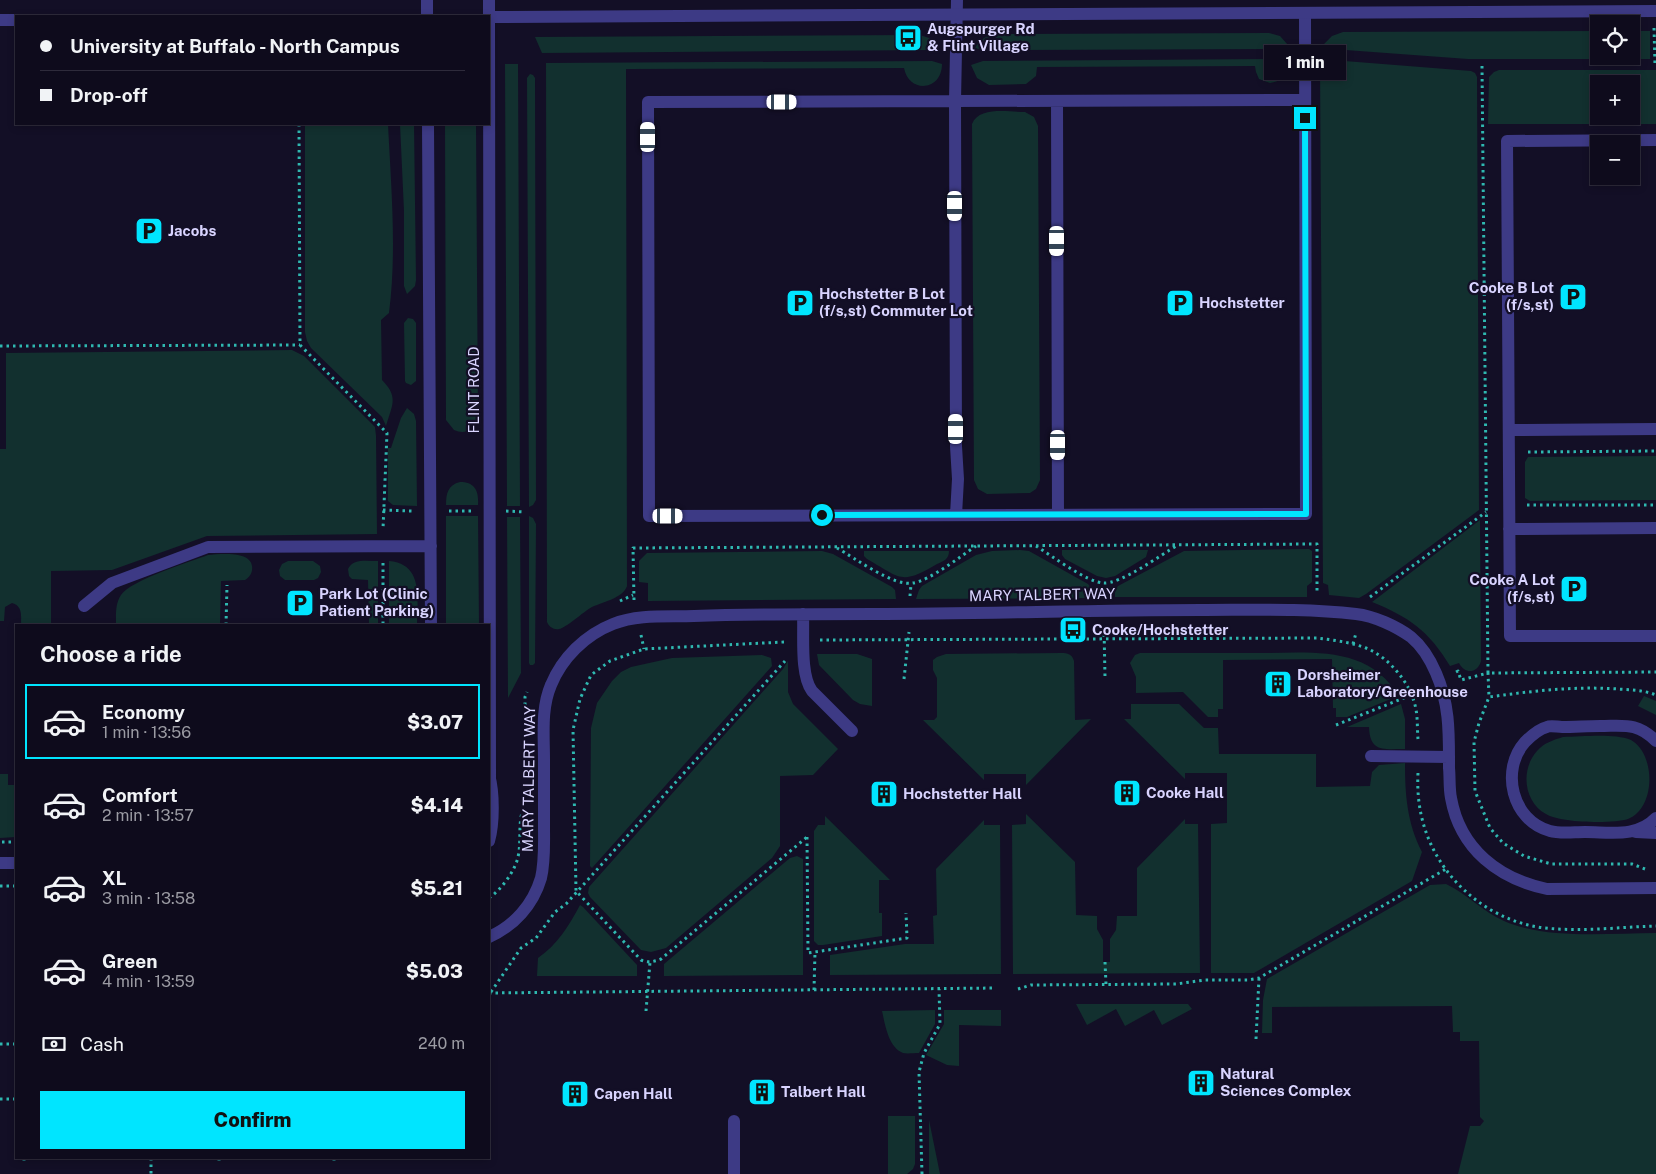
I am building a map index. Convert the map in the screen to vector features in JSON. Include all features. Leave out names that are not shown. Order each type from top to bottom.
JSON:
[{"type":"street","points":[[427,0],[427,15]]},
{"type":"street","name":"FLINT ROAD","points":[[489,0],[489,15]]},
{"type":"street","points":[[956,515],[958,479],[956,446],[955,101],[957,0]]},
{"type":"street","points":[[490,17],[1655,11]]},
{"type":"street","points":[[1305,13],[1306,514],[649,516],[648,102],[1305,100]]},
{"type":"street","points":[[0,20],[15,20]]},
{"type":"street","points":[[1057,101],[1058,514]]},
{"type":"street","points":[[428,125],[432,511],[431,624]]},
{"type":"street","name":"FLINT ROAD","points":[[489,125],[490,777],[492,827],[490,837]]},
{"type":"street","points":[[1656,140],[1507,141],[1510,636],[1656,636]]},
{"type":"street","points":[[1509,430],[1656,429]]},
{"type":"street","points":[[1509,529],[1656,528]]},
{"type":"street","points":[[84,606],[112,583],[208,546],[432,546]]},
{"type":"street","name":"MARY TALBERT WAY","points":[[490,936],[509,926],[519,917],[535,894],[540,881],[543,868],[544,721],[549,688],[564,661],[584,640],[613,624],[637,618],[1102,610],[1316,611],[1362,614],[1402,631],[1429,658],[1440,682],[1448,710],[1451,799],[1462,829],[1471,845],[1497,870],[1530,885],[1547,889],[1656,888]]},
{"type":"street","points":[[803,614],[805,673],[809,687],[852,731]]},
{"type":"street","points":[[1656,741],[1650,734],[1634,726],[1547,727],[1532,735],[1520,748],[1513,764],[1511,781],[1515,798],[1523,812],[1535,824],[1551,832],[1656,833]]},
{"type":"street","points":[[1371,756],[1449,757]]},
{"type":"street","points":[[1636,832],[1656,818]]},
{"type":"street","points":[[0,863],[15,863]]},
{"type":"street","points":[[734,1121],[734,1174]]},
{"type":"path","points":[[1655,11],[1655,65]]},
{"type":"path","points":[[299,125],[300,345],[386,432],[383,510],[383,624]]},
{"type":"path","points":[[0,346],[300,345]]},
{"type":"path","points":[[1524,456],[1530,452],[1656,451]]},
{"type":"path","points":[[1486,506],[1656,505]]},
{"type":"path","points":[[383,510],[525,512]]},
{"type":"path","points":[[1353,644],[1366,600],[1486,512]]},
{"type":"path","points":[[1035,546],[1092,580],[1107,583],[1120,579],[1178,544]]},
{"type":"path","points":[[632,548],[1316,544]]},
{"type":"path","points":[[835,547],[892,580],[903,584],[911,584],[924,579],[977,546]]},
{"type":"path","points":[[226,585],[226,624]]},
{"type":"path","points":[[906,913],[907,938],[808,953],[807,837],[661,959],[650,962],[639,958],[576,891],[573,730],[580,699],[592,676],[610,661],[644,649],[804,640],[1316,638],[1353,644],[1373,652],[1395,669],[1405,682],[1412,696],[1417,714],[1417,790],[1425,831],[1446,869],[1471,896],[1493,912],[1522,923],[1544,928],[1573,929],[1656,926]]},
{"type":"path","points":[[490,993],[521,948],[536,938],[555,912],[566,904],[804,640]]},
{"type":"path","points":[[1336,726],[1412,696],[1458,671],[1461,680],[1488,673],[1489,697],[1474,742],[1475,791],[1490,828],[1504,843],[1524,856],[1551,864],[1632,864],[1650,870]]},
{"type":"path","points":[[1489,697],[1546,690],[1600,688],[1647,691],[1656,695]]},
{"type":"path","points":[[490,897],[511,872],[518,857],[520,818],[525,804]]},
{"type":"path","points":[[0,842],[15,842]]},
{"type":"path","points":[[1018,988],[1031,985],[1176,984],[1205,980],[1248,980],[1260,978],[1446,869]]},
{"type":"path","points":[[0,886],[15,886]]},
{"type":"path","points":[[814,990],[815,952]]},
{"type":"path","points":[[646,1012],[650,962]]},
{"type":"path","points":[[1105,962],[1106,984]]},
{"type":"path","points":[[1205,973],[1205,980]]},
{"type":"path","points":[[1256,1039],[1260,978]]},
{"type":"path","points":[[922,1174],[920,1062],[940,1024],[939,988]]},
{"type":"path","points":[[490,993],[996,988]]},
{"type":"path","points":[[0,1044],[15,1044]]},
{"type":"path","points":[[0,1099],[15,1099]]},
{"type":"path","points":[[151,1159],[151,1174]]},
{"type":"green space","points":[[1590,31],[1590,59],[1468,59],[1332,49],[1323,45],[1332,36],[1343,32]]},
{"type":"green space","points":[[1640,31],[1650,31],[1650,59],[1640,59]]},
{"type":"green space","points":[[1269,33],[1280,36],[1288,45],[1280,49],[983,50],[975,48],[984,38],[997,34]]},
{"type":"green space","points":[[920,35],[932,39],[939,48],[932,50],[542,53],[535,37]]},
{"type":"green space","points":[[1280,59],[1292,62],[1290,70],[1282,79],[1270,83],[1259,79],[1255,66],[1037,67],[1036,76],[1026,84],[989,85],[977,78],[971,65],[983,61]]},
{"type":"green space","points":[[1332,60],[1471,71],[1477,77],[1479,510],[1359,598],[1329,595],[1328,585],[1323,583],[1320,61]]},
{"type":"green space","points":[[932,61],[942,64],[941,73],[937,80],[925,86],[912,82],[904,68],[626,69],[627,586],[617,597],[592,607],[562,628],[552,628],[547,622],[546,63]]},
{"type":"green space","points":[[505,64],[518,64],[520,506],[507,506]]},
{"type":"green space","points":[[1499,70],[1656,70],[1656,124],[1640,124],[1640,75],[1590,75],[1590,124],[1488,124],[1489,77]]},
{"type":"green space","points":[[530,74],[535,78],[536,500],[529,507],[527,78]]},
{"type":"green space","points":[[988,112],[1025,112],[1034,117],[1038,126],[1040,480],[1036,489],[1030,493],[987,494],[978,489],[974,480],[972,124],[976,118]]},
{"type":"green space","points":[[305,125],[388,125],[393,218],[393,266],[389,313],[381,320],[382,380],[391,391],[393,402],[386,426],[382,417],[311,348],[305,332]]},
{"type":"green space","points":[[400,125],[414,125],[416,280],[415,286],[407,294],[404,286],[404,211]]},
{"type":"green space","points":[[445,125],[476,125],[478,420],[471,429],[462,432],[454,430],[446,420]]},
{"type":"green space","points":[[408,318],[413,319],[416,323],[416,381],[411,385],[405,381],[404,323]]},
{"type":"green space","points":[[292,350],[304,356],[375,427],[377,534],[207,536],[112,570],[51,571],[51,624],[21,624],[20,609],[16,604],[12,603],[5,607],[4,621],[0,621],[0,449],[6,449],[6,353]]},
{"type":"green space","points":[[407,408],[414,414],[416,421],[417,506],[393,505],[388,501],[388,448],[391,448],[401,418]]},
{"type":"green space","points":[[1656,456],[1656,500],[1530,501],[1525,498],[1525,462],[1528,457]]},
{"type":"green space","points":[[460,482],[465,482],[475,488],[478,496],[478,505],[446,505],[448,490]]},
{"type":"green space","points":[[446,516],[478,516],[479,624],[446,624]]},
{"type":"green space","points":[[529,516],[533,518],[536,524],[535,663],[533,665],[529,663]]},
{"type":"green space","points":[[507,517],[520,517],[521,673],[508,698]]},
{"type":"green space","points":[[1480,520],[1481,661],[1477,668],[1468,671],[1459,663],[1450,666],[1434,643],[1417,626],[1397,613],[1372,602]]},
{"type":"green space","points":[[1309,549],[1312,551],[1312,582],[1307,586],[1307,597],[1115,597],[1115,590],[1118,586],[1184,551]]},
{"type":"green space","points":[[1062,550],[1148,550],[1146,557],[1115,576],[1106,578],[1097,576],[1065,559],[1062,555]]},
{"type":"green space","points":[[822,551],[833,554],[892,587],[895,590],[896,599],[648,601],[648,583],[639,582],[639,561],[647,553]]},
{"type":"green space","points":[[864,551],[949,551],[944,561],[916,575],[902,577],[867,559],[864,556]]},
{"type":"green space","points":[[992,551],[1029,551],[1088,584],[1092,589],[1093,598],[916,599],[922,586],[976,555]]},
{"type":"green space","points":[[234,554],[250,561],[252,570],[245,580],[221,581],[220,624],[116,624],[118,602],[121,595],[127,589],[136,583],[208,555]]},
{"type":"green space","points":[[288,561],[313,561],[320,566],[321,572],[318,578],[314,580],[285,580],[280,576],[279,570],[282,564]]},
{"type":"green space","points":[[365,561],[378,561],[378,624],[369,624],[368,580],[352,579],[349,576],[348,569],[350,565]]},
{"type":"green space","points":[[389,561],[400,564],[408,569],[413,576],[417,594],[417,624],[389,624]]},
{"type":"green space","points":[[1066,653],[1074,661],[1075,720],[1091,719],[1026,785],[1026,774],[984,774],[984,780],[923,720],[934,720],[937,717],[937,678],[933,670],[933,660],[937,657],[946,654]]},
{"type":"green space","points":[[1140,653],[1321,653],[1333,655],[1355,660],[1374,670],[1390,684],[1398,696],[1347,717],[1336,717],[1336,708],[1333,708],[1332,659],[1223,660],[1223,709],[1218,709],[1218,717],[1208,717],[1183,692],[1136,693],[1136,677],[1130,663],[1135,655]]},
{"type":"green space","points":[[817,654],[857,654],[872,659],[872,706],[860,704],[853,700],[819,665]]},
{"type":"green space","points":[[762,655],[771,658],[772,666],[592,868],[590,866],[591,728],[597,703],[612,681],[621,672],[631,667],[672,658]]},
{"type":"green space","points":[[788,661],[788,692],[793,704],[838,749],[813,775],[780,776],[780,846],[772,858],[666,948],[651,952],[641,950],[590,897],[588,893],[589,887],[783,669]]},
{"type":"green space","points":[[1644,696],[1656,701],[1656,715],[1638,706]]},
{"type":"green space","points":[[1131,704],[1179,704],[1204,728],[1218,728],[1219,754],[1316,754],[1316,787],[1370,786],[1372,772],[1379,765],[1405,763],[1410,819],[1422,852],[1412,881],[1254,973],[1211,973],[1211,824],[1227,823],[1227,773],[1185,773],[1185,779],[1124,719],[1131,719]]},
{"type":"green space","points":[[1401,704],[1405,719],[1405,749],[1380,748],[1372,741],[1369,727],[1347,727]]},
{"type":"green space","points":[[1597,736],[1624,738],[1631,740],[1639,747],[1645,757],[1649,781],[1648,793],[1644,804],[1637,813],[1621,821],[1587,822],[1553,817],[1539,809],[1529,794],[1527,785],[1528,767],[1540,748],[1549,742],[1563,737]]},
{"type":"green space","points":[[0,774],[8,774],[8,785],[15,785],[15,837],[0,838]]},
{"type":"green space","points":[[1026,814],[1075,862],[1076,915],[1097,916],[1097,929],[1103,940],[1103,962],[1110,962],[1110,939],[1116,930],[1117,916],[1137,916],[1137,868],[1185,819],[1185,824],[1198,824],[1200,973],[1013,974],[1012,825],[1026,824]]},
{"type":"green space","points":[[825,816],[890,880],[879,880],[879,913],[882,913],[882,936],[823,945],[818,945],[814,941],[814,831],[818,825],[825,825]]},
{"type":"green space","points":[[984,820],[984,825],[1000,825],[1001,974],[830,975],[830,955],[905,944],[934,944],[933,916],[937,915],[936,869]]},
{"type":"green space","points":[[797,856],[803,859],[803,975],[664,976],[664,964],[790,858]]},
{"type":"green space","points":[[1446,884],[1496,917],[1521,927],[1540,931],[1579,934],[1656,933],[1656,1174],[1458,1174],[1470,1126],[1480,1126],[1484,1121],[1480,1117],[1479,1041],[1460,1041],[1460,1032],[1453,1032],[1452,1006],[1272,1007],[1272,1033],[1262,1033],[1263,1000],[1267,979],[1430,885]]},
{"type":"green space","points":[[580,905],[637,965],[637,976],[537,976],[538,958],[562,934]]},
{"type":"green space","points":[[1076,1004],[1188,1004],[1192,1009],[1162,1025],[1154,1010],[1125,1026],[1116,1009],[1087,1025]]},
{"type":"green space","points":[[935,1010],[935,1024],[919,1053],[903,1053],[894,1046],[888,1035],[882,1011]]},
{"type":"green space","points":[[944,1010],[1001,1010],[1001,1026],[959,1025],[959,1066],[947,1065],[926,1055],[944,1024]]},
{"type":"green space","points":[[888,1116],[915,1116],[915,1164],[913,1169],[907,1174],[888,1174]]},
{"type":"green space","points":[[929,1120],[940,1174],[929,1174]]},
{"type":"place","name":"Augspurger Rd & Flint Village","points":[[908,38]]},
{"type":"place","name":"Jacobs","points":[[149,231]]},
{"type":"place","name":"Cooke B Lot (f/s,st)","points":[[1573,297]]},
{"type":"place","name":"Hochstetter B Lot (f/s,st) Commuter Lot","points":[[800,303]]},
{"type":"place","name":"Hochstetter","points":[[1180,303]]},
{"type":"place","name":"Cooke A Lot (f/s,st)","points":[[1574,589]]},
{"type":"place","name":"Park Lot (Clinic Patient Parking)","points":[[300,603]]},
{"type":"place","name":"Cooke/Hochstetter","points":[[1073,630]]},
{"type":"place","name":"Dorsheimer Laboratory/Greenhouse","points":[[1278,684]]},
{"type":"place","name":"Cooke Hall","points":[[1127,793]]},
{"type":"place","name":"Hochstetter Hall","points":[[884,794]]},
{"type":"place","name":"Natural Sciences Complex","points":[[1201,1083]]},
{"type":"place","name":"Talbert Hall","points":[[762,1092]]},
{"type":"place","name":"Capen Hall","points":[[575,1094]]},
{"type":"route","points":[[822,515],[1306,514],[1305,118]]}]
